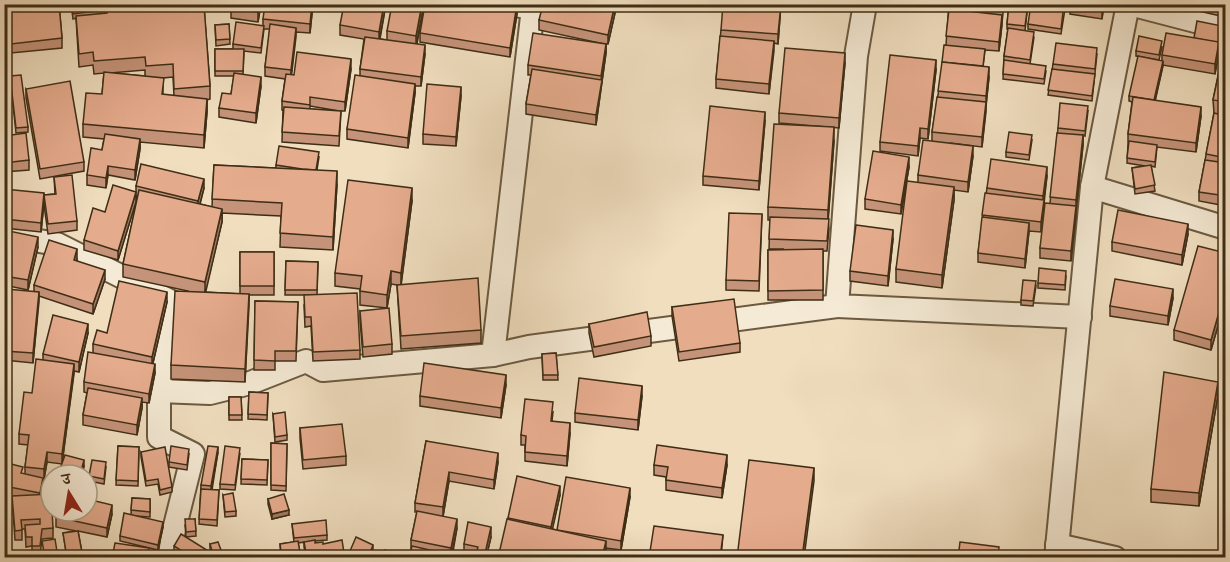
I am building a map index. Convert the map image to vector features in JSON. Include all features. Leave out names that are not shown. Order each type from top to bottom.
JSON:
[{"type":"street","points":[[493,355],[532,8],[507,4]]},
{"type":"street","points":[[837,306],[856,56],[865,4]]},
{"type":"street","points":[[1115,558],[1057,551],[1092,187],[1129,4],[1226,28]]},
{"type":"street","points":[[1092,187],[1226,228]]},
{"type":"street","points":[[4,236],[57,244],[172,302],[159,391],[159,437],[194,454],[172,538],[170,558]]},
{"type":"street","points":[[159,391],[210,393],[250,383],[306,361],[323,370],[493,355],[529,347],[837,306],[1080,317]]},
{"type":"building","points":[[7,4],[59,4],[62,38],[11,44]]},
{"type":"building","points":[[72,4],[101,4],[102,10],[73,14]]},
{"type":"building","points":[[106,4],[204,5],[210,86],[174,89],[173,64],[146,66],[145,57],[94,61],[93,52],[79,54],[76,16],[107,13]]},
{"type":"building","points":[[231,4],[259,4],[258,12],[231,9]]},
{"type":"building","points":[[265,4],[312,4],[310,24],[263,19]]},
{"type":"building","points":[[344,4],[384,4],[379,32],[340,25]]},
{"type":"building","points":[[392,4],[422,4],[416,36],[387,31]]},
{"type":"building","points":[[425,4],[517,4],[510,48],[420,33]]},
{"type":"building","points":[[543,4],[615,4],[608,35],[539,20]]},
{"type":"building","points":[[723,4],[781,4],[778,34],[721,30]]},
{"type":"building","points":[[949,4],[1003,4],[1002,11]]},
{"type":"building","points":[[1009,4],[1028,4],[1025,26],[1007,24]]},
{"type":"building","points":[[1031,4],[1064,4],[1061,29],[1028,24]]},
{"type":"building","points":[[1072,4],[1103,4],[1102,9]]},
{"type":"building","points":[[1194,4],[1226,4],[1226,11],[1225,12]]},
{"type":"building","points":[[949,9],[1002,15],[999,42],[946,36]]},
{"type":"building","points":[[1197,21],[1222,26],[1220,43],[1194,38]]},
{"type":"building","points":[[236,22],[264,26],[261,48],[233,44]]},
{"type":"building","points":[[229,24],[230,39],[216,40],[215,25]]},
{"type":"building","points":[[270,24],[296,28],[291,70],[265,67]]},
{"type":"building","points":[[1008,28],[1034,32],[1030,60],[1004,56]]},
{"type":"building","points":[[533,33],[606,44],[601,76],[528,65]]},
{"type":"building","points":[[1166,33],[1219,42],[1215,64],[1162,55]]},
{"type":"building","points":[[720,36],[774,41],[769,84],[716,79]]},
{"type":"building","points":[[1139,36],[1162,41],[1159,55],[1136,51]]},
{"type":"building","points":[[365,37],[425,45],[421,77],[360,69]]},
{"type":"building","points":[[1226,38],[1226,102],[1213,100]]},
{"type":"building","points":[[1056,43],[1097,48],[1095,69],[1053,64]]},
{"type":"building","points":[[944,45],[985,49],[983,66],[942,62]]},
{"type":"building","points":[[785,48],[845,53],[839,118],[779,113]]},
{"type":"building","points":[[215,49],[244,49],[243,71],[215,71]]},
{"type":"building","points":[[297,52],[351,59],[345,102],[310,97],[310,105],[282,101],[286,74],[294,75]]},
{"type":"building","points":[[890,55],[936,60],[928,129],[920,128],[918,146],[880,142]]},
{"type":"building","points":[[1138,56],[1163,61],[1154,100],[1129,96]]},
{"type":"building","points":[[1004,60],[1046,66],[1044,79],[1003,74]]},
{"type":"building","points":[[942,62],[989,67],[986,96],[938,91]]},
{"type":"building","points":[[532,69],[602,80],[596,115],[526,104]]},
{"type":"building","points":[[1052,69],[1095,74],[1092,96],[1048,90]]},
{"type":"building","points":[[104,72],[164,78],[162,94],[207,99],[204,135],[83,124],[86,93],[102,94]]},
{"type":"building","points":[[234,73],[261,77],[256,113],[219,108],[222,93],[231,94]]},
{"type":"building","points":[[21,75],[28,127],[16,128],[10,76]]},
{"type":"building","points":[[355,75],[415,84],[408,138],[347,129]]},
{"type":"building","points":[[70,81],[84,162],[40,169],[26,89]]},
{"type":"building","points":[[427,84],[461,87],[456,137],[423,134]]},
{"type":"building","points":[[937,97],[986,102],[982,137],[932,132]]},
{"type":"building","points":[[1133,97],[1201,107],[1196,143],[1128,134]]},
{"type":"building","points":[[1060,103],[1088,106],[1085,131],[1058,128]]},
{"type":"building","points":[[4,105],[6,105],[7,130],[4,130]]},
{"type":"building","points":[[710,106],[765,112],[759,181],[703,176]]},
{"type":"building","points":[[284,107],[341,111],[339,136],[282,132]]},
{"type":"building","points":[[1214,113],[1226,116],[1226,158],[1206,154]]},
{"type":"building","points":[[774,124],[834,127],[828,210],[768,207]]},
{"type":"building","points":[[1009,132],[1032,135],[1029,155],[1006,152]]},
{"type":"building","points":[[26,133],[29,160],[4,163],[4,136]]},
{"type":"building","points":[[1057,133],[1083,135],[1076,200],[1050,197]]},
{"type":"building","points":[[105,134],[140,139],[135,170],[108,166],[106,178],[87,175],[91,148],[102,150]]},
{"type":"building","points":[[923,140],[973,146],[968,182],[918,175]]},
{"type":"building","points":[[1129,141],[1157,145],[1155,162],[1127,158]]},
{"type":"building","points":[[279,146],[319,152],[316,170],[276,165]]},
{"type":"building","points":[[873,151],[909,157],[901,205],[865,199]]},
{"type":"building","points":[[991,159],[1047,167],[1043,196],[987,188]]},
{"type":"building","points":[[1205,160],[1226,163],[1226,196],[1199,192]]},
{"type":"building","points":[[141,164],[204,179],[198,201],[136,186]]},
{"type":"building","points":[[214,165],[337,171],[333,237],[280,233],[282,203],[212,199]]},
{"type":"building","points":[[1151,165],[1155,185],[1135,189],[1132,168]]},
{"type":"building","points":[[72,175],[77,221],[48,224],[44,195],[56,194],[54,177]]},
{"type":"building","points":[[348,180],[412,188],[401,273],[391,271],[387,295],[360,291],[362,276],[335,273]]},
{"type":"building","points":[[907,181],[954,187],[942,275],[896,269]]},
{"type":"building","points":[[113,185],[136,192],[118,251],[84,240],[93,208],[105,212]]},
{"type":"building","points":[[4,189],[44,193],[41,223],[4,219]]},
{"type":"building","points":[[139,190],[222,209],[205,282],[123,264]]},
{"type":"building","points":[[985,193],[1044,200],[1041,222],[982,215]]},
{"type":"building","points":[[1045,203],[1076,206],[1071,251],[1040,248]]},
{"type":"building","points":[[1118,210],[1188,224],[1182,255],[1112,242]]},
{"type":"building","points":[[729,213],[762,214],[759,281],[726,280]]},
{"type":"building","points":[[770,217],[829,219],[827,241],[769,239]]},
{"type":"building","points":[[982,217],[1029,223],[1025,259],[978,253]]},
{"type":"building","points":[[856,225],[893,230],[888,276],[850,271]]},
{"type":"building","points":[[4,230],[38,237],[28,280],[4,276]]},
{"type":"building","points":[[49,240],[77,249],[74,260],[105,270],[93,304],[34,285]]},
{"type":"building","points":[[1198,246],[1226,253],[1226,288],[1211,340],[1174,330]]},
{"type":"building","points":[[823,249],[823,290],[768,291],[768,250]]},
{"type":"building","points":[[240,252],[274,252],[274,286],[240,286]]},
{"type":"building","points":[[286,261],[318,262],[317,290],[285,290]]},
{"type":"building","points":[[1039,268],[1066,271],[1065,285],[1038,283]]},
{"type":"building","points":[[478,278],[481,330],[401,336],[397,285]]},
{"type":"building","points":[[1115,279],[1173,289],[1168,316],[1110,306]]},
{"type":"building","points":[[1023,280],[1036,281],[1033,301],[1021,300]]},
{"type":"building","points":[[119,281],[167,292],[152,357],[93,344],[97,330],[107,333]]},
{"type":"building","points":[[6,289],[39,292],[33,353],[4,351]]},
{"type":"building","points":[[175,291],[249,294],[245,369],[171,365]]},
{"type":"building","points":[[357,293],[360,350],[313,352],[311,317],[305,317],[304,295]]},
{"type":"building","points":[[734,299],[740,343],[679,352],[672,307]]},
{"type":"building","points":[[255,301],[298,302],[296,351],[275,351],[275,361],[254,360]]},
{"type":"building","points":[[389,308],[392,344],[363,347],[360,311]]},
{"type":"building","points":[[647,312],[651,336],[594,347],[589,324]]},
{"type":"building","points":[[53,315],[88,324],[79,362],[43,354]]},
{"type":"building","points":[[88,352],[155,364],[149,394],[84,382]]},
{"type":"building","points":[[556,353],[558,375],[543,375],[542,354]]},
{"type":"building","points":[[36,359],[74,364],[62,454],[47,452],[45,463],[39,463],[39,468],[25,467],[29,435],[19,434],[24,392],[32,393]]},
{"type":"building","points":[[424,363],[506,375],[501,408],[420,396]]},
{"type":"building","points":[[1164,372],[1218,382],[1199,493],[1151,489]]},
{"type":"building","points":[[579,378],[642,386],[638,420],[575,413]]},
{"type":"building","points":[[88,388],[142,398],[137,425],[83,415]]},
{"type":"building","points":[[249,392],[268,393],[267,415],[248,414]]},
{"type":"building","points":[[229,397],[241,397],[242,415],[229,415]]},
{"type":"building","points":[[525,399],[553,402],[551,421],[570,423],[567,456],[525,452],[526,436],[521,435]]},
{"type":"building","points":[[285,412],[287,435],[275,437],[273,414]]},
{"type":"building","points":[[342,424],[346,456],[303,460],[300,428]]},
{"type":"building","points":[[426,441],[498,453],[494,480],[449,472],[443,507],[415,503]]},
{"type":"building","points":[[271,443],[287,444],[286,486],[271,485]]},
{"type":"building","points":[[657,445],[727,455],[722,488],[666,480],[668,467],[654,465]]},
{"type":"building","points":[[118,446],[139,447],[138,481],[116,480]]},
{"type":"building","points":[[171,446],[189,449],[187,465],[169,462]]},
{"type":"building","points":[[208,446],[218,447],[211,486],[201,485]]},
{"type":"building","points":[[225,446],[240,448],[235,485],[220,484]]},
{"type":"building","points":[[165,447],[172,487],[160,490],[158,479],[146,481],[141,452]]},
{"type":"building","points":[[65,455],[84,460],[83,463],[62,463]]},
{"type":"building","points":[[242,459],[268,460],[267,480],[241,479]]},
{"type":"building","points":[[92,460],[106,462],[104,479],[99,478],[99,463],[91,463]]},
{"type":"building","points":[[749,460],[814,468],[802,558],[737,558]]},
{"type":"building","points":[[11,464],[23,467],[21,473],[39,477],[39,493],[4,486],[4,472],[10,473]]},
{"type":"building","points":[[517,476],[560,486],[551,527],[508,518]]},
{"type":"building","points":[[566,477],[630,488],[621,541],[557,530]]},
{"type":"building","points":[[201,489],[219,490],[217,520],[199,519]]},
{"type":"building","points":[[233,493],[236,511],[225,512],[223,495]]},
{"type":"building","points":[[284,494],[289,510],[272,514],[268,499]]},
{"type":"building","points":[[39,495],[39,519],[21,520],[22,530],[15,531],[12,496]]},
{"type":"building","points":[[132,498],[150,499],[150,512],[131,510]]},
{"type":"building","points":[[4,499],[9,500],[5,525],[4,525]]},
{"type":"building","points":[[99,502],[112,505],[107,528],[84,523],[99,523]]},
{"type":"building","points":[[417,511],[457,519],[451,548],[411,540]]},
{"type":"building","points":[[124,513],[163,522],[158,545],[120,536]]},
{"type":"building","points":[[185,519],[195,519],[196,531],[186,532]]},
{"type":"building","points":[[507,519],[606,541],[602,558],[498,558]]},
{"type":"building","points":[[326,520],[327,535],[294,538],[292,524]]},
{"type":"building","points":[[468,522],[491,527],[484,558],[459,558],[460,551],[476,554],[478,547],[464,544]]},
{"type":"building","points":[[53,523],[53,528],[42,529],[40,546],[32,546],[32,537],[26,537],[25,525]]},
{"type":"building","points":[[654,526],[723,535],[720,558],[649,558]]},
{"type":"building","points":[[78,531],[83,558],[67,558],[63,533]]},
{"type":"building","points":[[181,534],[210,552],[207,558],[193,558],[174,546]]},
{"type":"building","points":[[356,537],[373,545],[368,558],[347,558]]},
{"type":"building","points":[[55,539],[58,558],[45,558],[42,541]]},
{"type":"building","points":[[315,540],[315,543],[323,542],[323,544],[342,540],[343,558],[307,558],[304,542]]},
{"type":"building","points":[[298,541],[301,558],[282,558],[280,544]]},
{"type":"building","points":[[218,542],[224,558],[214,558],[210,544]]},
{"type":"building","points":[[960,542],[999,547],[998,558],[958,558]]},
{"type":"building","points":[[115,543],[149,548],[148,556],[157,558],[112,558]]},
{"type":"building","points":[[412,546],[452,555],[452,558],[409,558]]},
{"type":"building","points":[[385,550],[397,556],[397,558],[381,558]]},
{"type":"building","points":[[233,552],[274,554],[274,558],[233,558]]},
{"type":"building","points":[[1005,554],[1043,558],[1005,558]]}]
